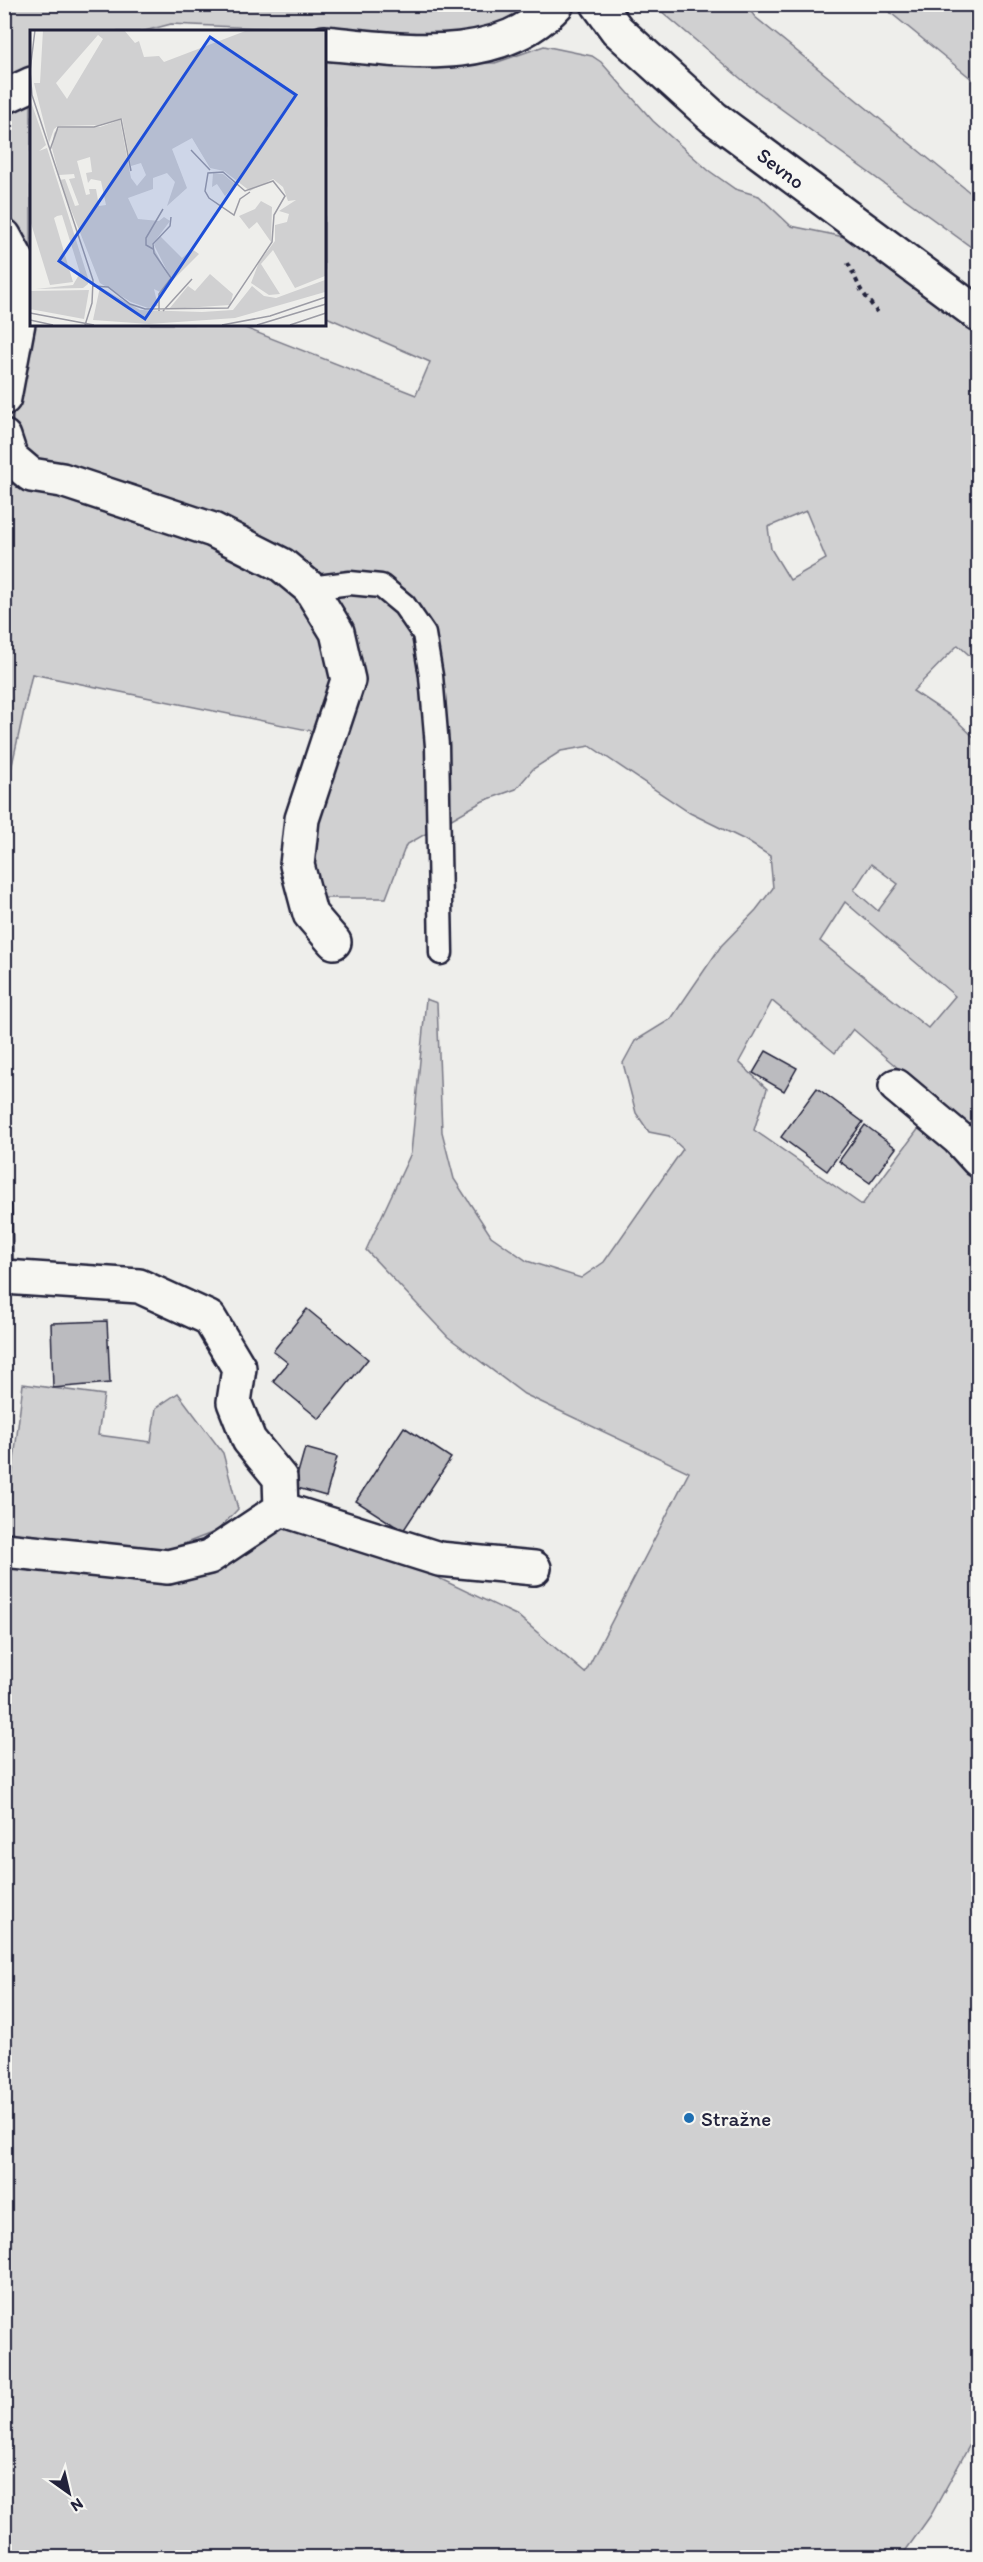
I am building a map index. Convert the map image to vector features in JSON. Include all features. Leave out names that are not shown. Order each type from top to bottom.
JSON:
[{"type":"street","points":[[326,43],[388,49],[463,50],[516,36],[557,4]]},
{"type":"street","name":"Sevno","points":[[598,4],[617,30],[714,118],[978,314]]},
{"type":"street","points":[[4,97],[30,85]]},
{"type":"street","points":[[4,236],[20,265],[24,291],[4,398]]},
{"type":"street","points":[[4,437],[11,458],[31,475],[62,480],[213,530],[282,565],[310,588],[337,632],[348,680],[338,716],[302,819],[297,865],[310,914],[334,942]]},
{"type":"street","points":[[896,1086],[958,1138],[978,1160]]},
{"type":"street","points":[[4,1276],[139,1286],[208,1318],[239,1368],[234,1402],[249,1440],[280,1478],[281,1509]]},
{"type":"street","points":[[4,1550],[168,1567],[209,1557],[281,1509]]},
{"type":"street","points":[[281,1509],[439,1558],[534,1568]]},
{"type":"lane","points":[[310,588],[350,583],[381,585],[404,605],[424,634],[431,676],[437,746],[441,953]]},
{"type":"path","points":[[846,259],[861,290],[877,312]]},
{"type":"shaded area","points":[[5,5],[520,5],[521,15],[475,33],[433,36],[171,24],[148,30],[30,30],[30,68],[5,80]]},
{"type":"shaded area","points":[[654,5],[746,5],[755,17],[978,199],[978,252],[747,84]]},
{"type":"shaded area","points":[[881,5],[978,5],[978,84]]},
{"type":"shaded area","points":[[544,46],[592,56],[601,62],[653,121],[708,170],[735,189],[759,196],[791,226],[854,239],[978,331],[978,663],[958,645],[913,691],[954,718],[978,741],[978,1148],[914,1082],[853,1029],[835,1053],[772,1001],[739,1062],[767,1089],[754,1130],[862,1205],[922,1124],[940,1137],[978,1178],[978,2430],[931,2515],[901,2557],[5,2558],[5,1565],[165,1576],[264,1533],[290,1528],[426,1572],[518,1616],[585,1673],[689,1472],[524,1394],[448,1337],[366,1250],[411,1153],[426,999],[437,1003],[442,1132],[454,1179],[491,1236],[527,1261],[581,1278],[604,1262],[683,1149],[669,1136],[649,1132],[636,1113],[623,1063],[635,1041],[671,1019],[721,946],[756,910],[773,888],[770,856],[745,840],[690,813],[590,746],[561,751],[533,769],[516,789],[483,801],[406,845],[386,898],[325,898],[310,881],[306,836],[339,751],[326,597],[34,464],[12,429],[18,369],[31,326],[240,326],[416,395],[430,362],[326,317],[326,59],[495,63]],"holes":[[[806,511],[826,559],[790,580],[771,549],[768,527]],[[871,864],[898,884],[878,911],[854,890]],[[845,902],[955,996],[928,1028],[820,941]]]},
{"type":"shaded area","points":[[30,104],[30,259],[5,225],[4,118]]},
{"type":"shaded area","points":[[4,468],[219,544],[291,588],[318,629],[330,660],[334,697],[322,733],[32,674],[5,797]]},
{"type":"shaded area","points":[[23,1384],[104,1395],[98,1435],[151,1442],[156,1408],[178,1393],[223,1453],[238,1509],[217,1531],[155,1555],[5,1536]]},
{"type":"building","points":[[766,1051],[797,1068],[784,1091],[753,1073]]},
{"type":"building","points":[[817,1088],[863,1122],[827,1171],[781,1137]]},
{"type":"building","points":[[865,1125],[896,1148],[870,1183],[839,1161]]},
{"type":"building","points":[[4,1205],[12,1205],[13,1262],[4,1262]]},
{"type":"building","points":[[307,1309],[368,1359],[319,1419],[273,1381],[288,1363],[273,1351]]},
{"type":"building","points":[[107,1321],[110,1383],[53,1388],[51,1323]]},
{"type":"building","points":[[404,1427],[451,1458],[403,1531],[356,1501]]},
{"type":"building","points":[[305,1448],[337,1457],[326,1496],[294,1487]]},
{"type":"place","name":"Stražne","points":[[689,2118]]}]
